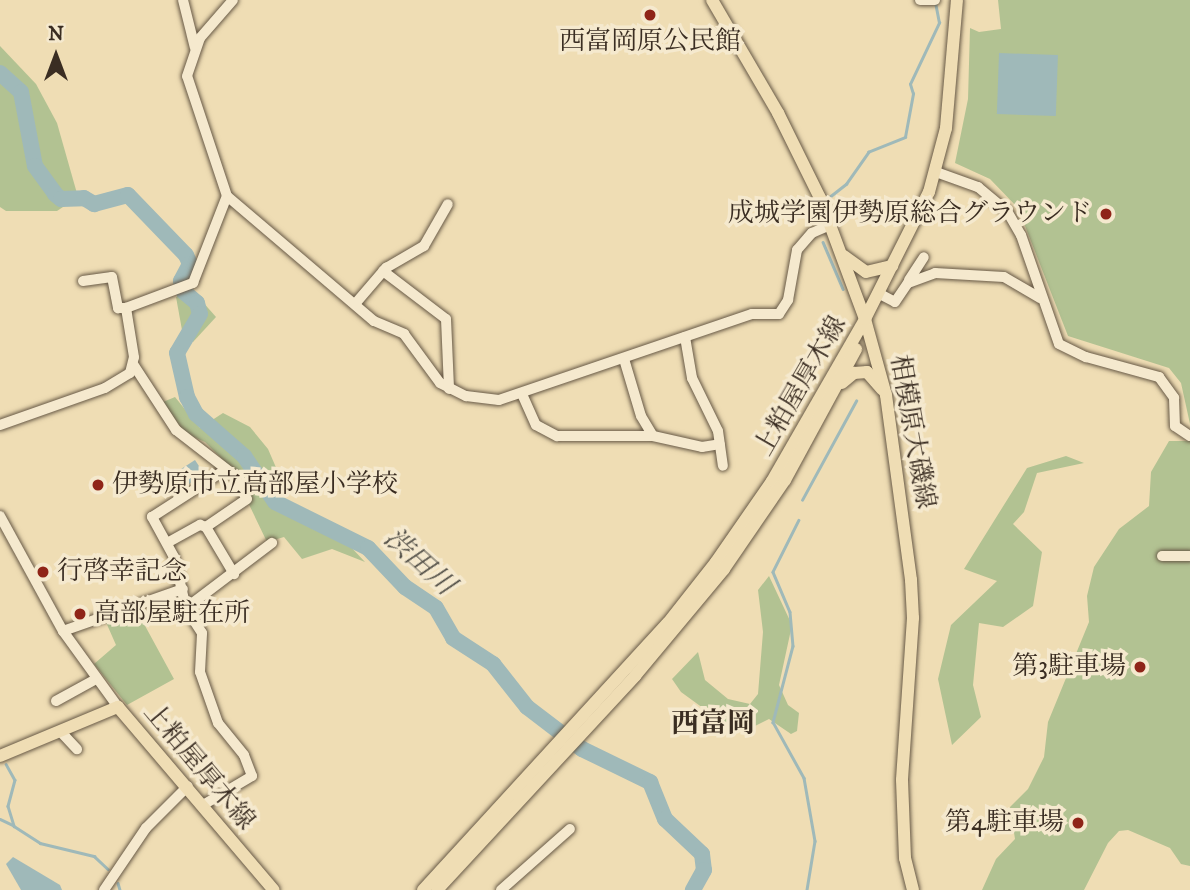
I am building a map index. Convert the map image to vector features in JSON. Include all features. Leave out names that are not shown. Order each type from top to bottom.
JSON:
[{"type":"main road","name":"相模原大磯線","points":[[712,0],[778,113],[831,225],[865,319],[886,395],[913,606],[902,771],[905,858],[912,890]]},
{"type":"main road","points":[[865,319],[936,172],[951,90],[957,0]]},
{"type":"main road","points":[[841,253],[866,272],[892,265]]},
{"type":"main road","name":"上粕屋厚木線","points":[[423,890],[579,726],[643,667],[724,569],[785,480],[837,389],[865,319]]},
{"type":"main road","name":"上粕屋厚木線","points":[[579,726],[716,562],[772,481],[865,319]]},
{"type":"main road","points":[[837,389],[854,373],[867,372],[886,395]]},
{"type":"main road","name":"上粕屋厚木線","points":[[0,756],[118,707],[274,890]]},
{"type":"main road","name":"上粕屋厚木線","points":[[437,890],[549,757]]},
{"type":"street","points":[[183,0],[195,48]]},
{"type":"street","points":[[233,0],[213,19],[195,48],[188,87],[228,196],[374,321],[404,334],[449,389],[499,400],[752,314],[779,314],[784,309],[797,250],[813,233],[831,225]]},
{"type":"street","points":[[936,172],[978,187],[1007,211],[1021,235],[1052,332],[1063,348],[1150,372],[1163,380],[1174,398],[1175,426],[1190,436]]},
{"type":"street","points":[[91,277],[112,277],[118,308],[126,308],[183,290],[228,196]]},
{"type":"street","points":[[355,304],[383,271],[424,246],[448,204]]},
{"type":"street","points":[[878,293],[895,302],[924,257]]},
{"type":"street","points":[[383,271],[446,319],[449,389]]},
{"type":"street","points":[[908,283],[925,274],[1004,276],[1040,298]]},
{"type":"street","points":[[0,425],[104,388],[130,373],[133,364],[126,308]]},
{"type":"street","points":[[685,337],[692,378],[720,443],[723,466]]},
{"type":"street","points":[[624,359],[641,416],[653,436]]},
{"type":"street","points":[[133,364],[176,430],[186,440],[206,449],[225,470],[234,475],[247,499],[206,527]]},
{"type":"street","points":[[522,394],[536,425],[557,436],[653,436],[702,447],[720,443]]},
{"type":"street","points":[[203,805],[252,776],[244,755],[218,723],[208,698],[200,672],[202,634],[186,608],[183,589],[167,544],[152,517],[225,470]]},
{"type":"street","points":[[0,516],[63,631],[118,707]]},
{"type":"street","points":[[167,544],[200,525],[206,527],[234,574]]},
{"type":"street","points":[[186,608],[272,543]]},
{"type":"street","points":[[1162,556],[1190,556]]},
{"type":"street","points":[[63,631],[183,589]]},
{"type":"street","points":[[57,701],[96,680]]},
{"type":"street","points":[[60,731],[77,749]]},
{"type":"street","points":[[104,890],[146,828],[188,786]]},
{"type":"street","points":[[500,890],[570,829]]},
{"type":"green space","name":"成城学園伊勢原総合グラウンド","points":[[998,0],[1190,0],[1190,424],[1181,383],[1169,368],[1068,336],[1018,208],[990,179],[955,163],[968,99],[970,28],[979,32],[1001,29]]},
{"type":"green space","points":[[0,46],[36,84],[57,123],[78,197],[57,211],[6,211],[0,207]]},
{"type":"green space","points":[[194,292],[216,317],[193,342],[182,330],[176,297]]},
{"type":"green space","points":[[175,397],[200,428],[223,413],[250,427],[268,449],[281,479],[266,493],[279,512],[348,544],[365,562],[332,549],[302,559],[284,537],[267,542],[232,469],[205,442],[185,433],[163,402]]},
{"type":"green space","points":[[1169,441],[1190,441],[1190,866],[1181,864],[1170,848],[1128,830],[1119,831],[1108,843],[1084,890],[982,890],[996,859],[1015,839],[1010,807],[1028,789],[1044,757],[1048,722],[1089,622],[1087,596],[1094,567],[1119,529],[1149,506],[1151,472]]},
{"type":"green space","points":[[1066,456],[1084,463],[1037,473],[1024,512],[1013,524],[1042,552],[1033,606],[1003,627],[979,623],[973,685],[981,717],[952,745],[938,679],[951,625],[997,581],[964,569],[1027,468]]},
{"type":"green space","points":[[769,576],[792,625],[779,685],[788,705],[799,713],[797,731],[791,734],[769,719],[747,730],[729,727],[681,692],[672,679],[698,652],[705,680],[728,699],[750,704],[758,694],[763,632],[758,590]]},
{"type":"green space","points":[[137,611],[174,679],[127,705],[94,664],[116,645],[105,620]]},
{"type":"water","points":[[999,53],[1058,55],[1056,116],[997,114]]},
{"type":"water","points":[[195,460],[204,474],[177,492],[167,478]]},
{"type":"water","points":[[13,857],[60,885],[62,890],[21,890],[6,864]]},
{"type":"waterway","points":[[828,198],[846,184],[868,152],[905,137],[913,94],[910,84],[939,23],[935,3]]},
{"type":"waterway","name":"渋田川","points":[[0,73],[21,92],[35,166],[55,194],[61,199],[84,198],[94,204],[128,195],[186,255],[190,264],[181,281],[184,292],[197,303],[200,314],[177,353],[187,397],[196,414],[244,456],[275,502],[368,548],[405,587],[436,608],[453,638],[493,664],[527,707],[582,749],[650,782],[665,819],[702,854],[704,870],[693,890]]},
{"type":"waterway","points":[[823,242],[843,289]]},
{"type":"waterway","points":[[802,500],[856,401]]},
{"type":"waterway","points":[[799,520],[773,572],[790,612],[793,646],[773,722],[804,778],[815,841],[807,890]]},
{"type":"waterway","points":[[6,764],[15,780],[8,806],[14,826],[40,843],[94,856],[108,869]]},
{"type":"waterway","points":[[0,819],[13,825]]},
{"type":"waterway","points":[[118,883],[120,890]]},
{"type":"place","name":"西富岡原公民館","points":[[650,15]]},
{"type":"place","name":"成城学園伊勢原総合グラウンド","points":[[1106,214]]},
{"type":"place","name":"伊勢原市立高部屋小学校","points":[[98,485]]},
{"type":"place","name":"行啓幸記念","points":[[43,572]]},
{"type":"place","name":"高部屋駐在所","points":[[80,614]]},
{"type":"place","name":"第3駐車場","points":[[1140,667]]},
{"type":"place","name":"第4駐車場","points":[[1078,823]]},
{"type":"district","name":"西富岡","points":[[713,724]]}]
